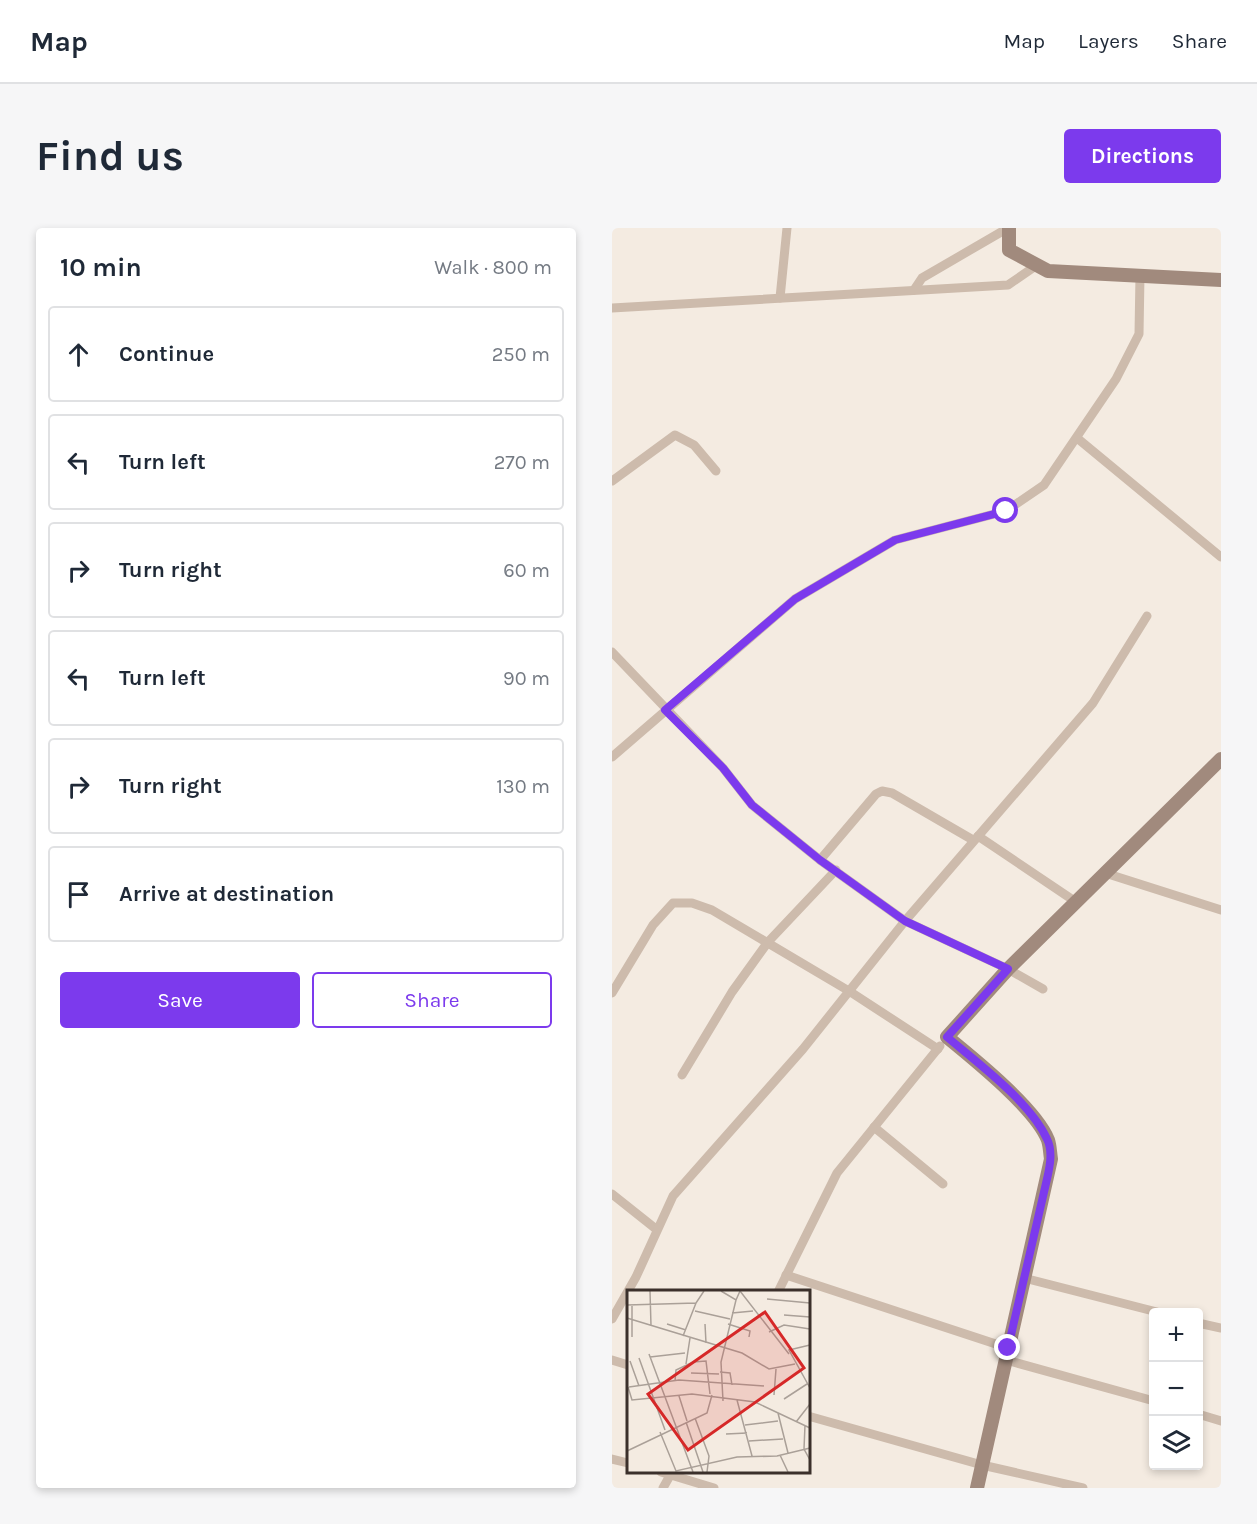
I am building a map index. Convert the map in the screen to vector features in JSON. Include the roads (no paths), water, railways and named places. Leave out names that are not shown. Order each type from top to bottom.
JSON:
[{"type":"street","points":[[780,298],[787,228]]},
{"type":"street","points":[[914,290],[922,278],[1009,228],[1009,250],[1048,270],[1221,280]]},
{"type":"street","points":[[612,308],[1008,285],[1037,264]]},
{"type":"street","points":[[612,757],[795,599],[895,540],[1006,511],[1044,485],[1116,379],[1139,334],[1140,275]]},
{"type":"street","points":[[612,481],[675,435],[694,445],[716,471]]},
{"type":"street","points":[[1077,438],[1221,557]]},
{"type":"street","points":[[629,1290],[673,1196],[803,1049],[905,921],[1093,703],[1147,616]]},
{"type":"street","points":[[612,652],[665,710],[723,768],[752,805],[820,860],[905,921],[1008,969],[1043,989]]},
{"type":"street","points":[[779,1290],[837,1173],[947,1037],[1008,969],[1221,759]]},
{"type":"street","points":[[820,860],[876,794],[882,791],[892,793],[976,838],[1076,902]]},
{"type":"street","points":[[682,1075],[732,992],[768,942],[836,870]]},
{"type":"street","points":[[1105,873],[1221,910]]},
{"type":"street","points":[[612,993],[653,925],[673,903],[692,903],[712,910],[768,942],[938,1049]]},
{"type":"street","points":[[947,1037],[1005,1087],[1035,1121],[1048,1140],[1051,1159],[977,1488]]},
{"type":"street","points":[[874,1127],[943,1184]]},
{"type":"street","points":[[612,1194],[656,1229]]},
{"type":"street","points":[[786,1275],[1007,1354],[1149,1399]]},
{"type":"street","points":[[1024,1278],[1149,1310]]},
{"type":"street","points":[[612,1319],[627,1293]]},
{"type":"street","points":[[1203,1324],[1221,1328]]},
{"type":"street","points":[[612,1360],[627,1365]]},
{"type":"street","points":[[1203,1416],[1221,1421]]},
{"type":"street","points":[[810,1417],[982,1465],[1083,1488]]},
{"type":"street","points":[[612,1459],[627,1463]]},
{"type":"street","points":[[663,1488],[668,1473]]},
{"type":"street","points":[[671,1473],[714,1488]]}]
